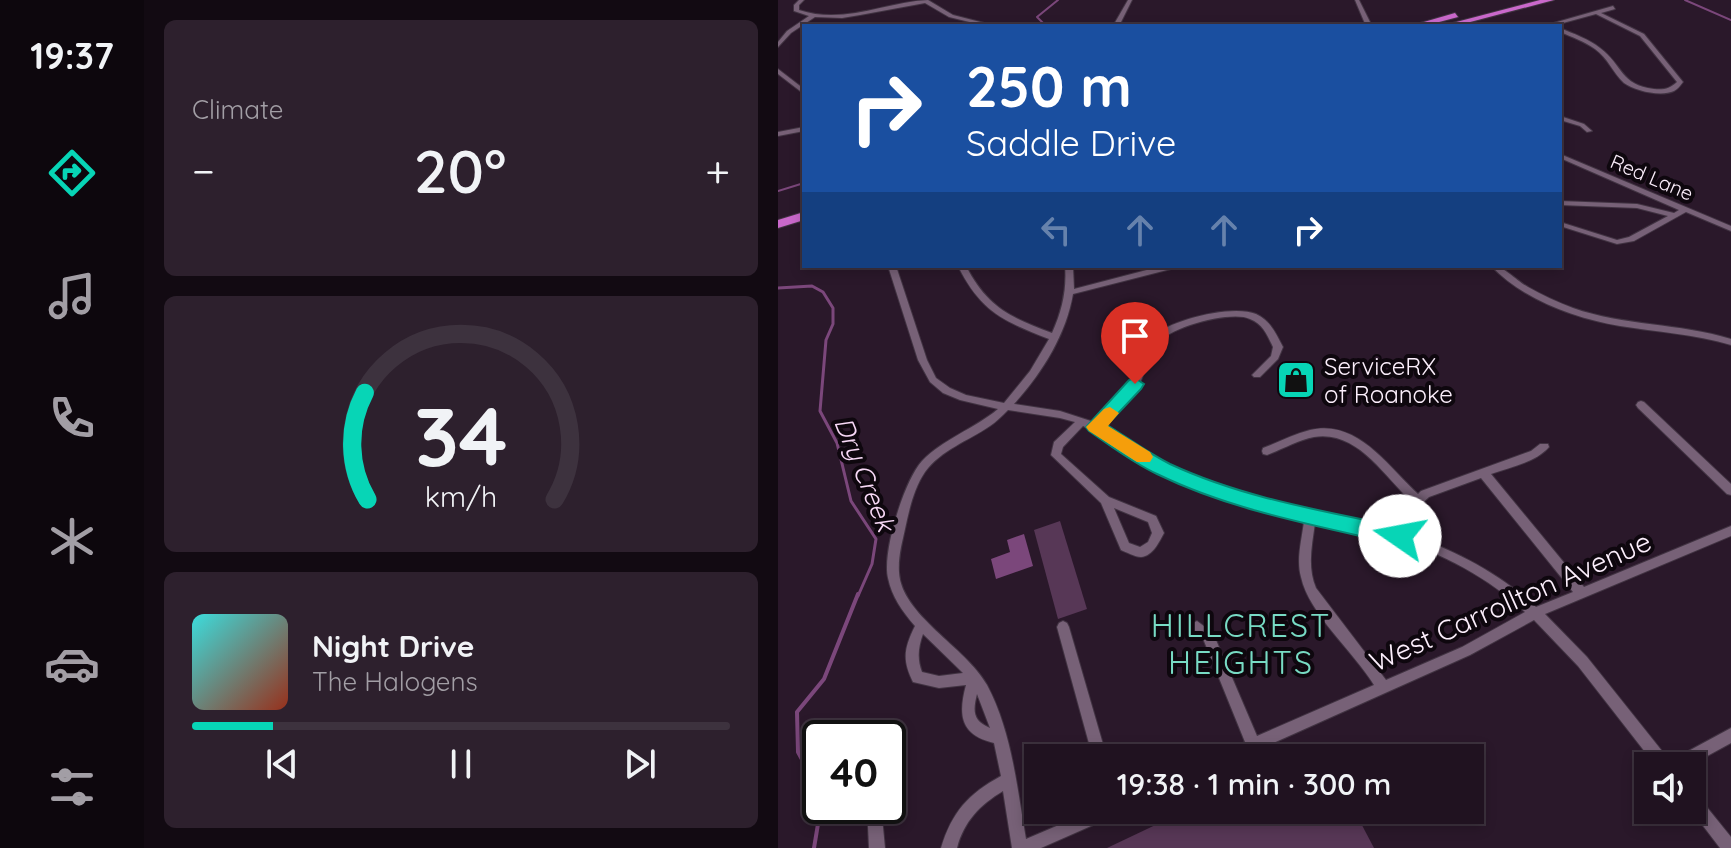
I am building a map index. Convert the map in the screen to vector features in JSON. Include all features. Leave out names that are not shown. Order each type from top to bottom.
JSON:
[{"type":"highway","points":[[1422,24],[1518,0]]},
{"type":"highway","points":[[1453,24],[1550,0]]},
{"type":"highway","points":[[778,212],[802,209]]},
{"type":"highway","points":[[778,224],[802,209]]},
{"type":"street","points":[[802,0],[796,9],[813,16],[856,13],[924,0],[959,19],[983,24]]},
{"type":"street","points":[[1117,24],[1130,0]]},
{"type":"street","points":[[1357,0],[1368,24]]},
{"type":"street","points":[[1556,24],[1613,8]]},
{"type":"street","points":[[1562,31],[1596,47],[1626,83],[1669,92],[1677,87],[1680,82],[1642,35],[1596,12]]},
{"type":"street","points":[[778,45],[789,32],[813,16]]},
{"type":"street","points":[[778,71],[802,87]]},
{"type":"street","points":[[1562,119],[1582,125],[1589,131]]},
{"type":"street","points":[[778,134],[802,129]]},
{"type":"street","name":"Red Lane","points":[[1562,157],[1731,229]]},
{"type":"street","points":[[1562,203],[1630,206],[1675,215]]},
{"type":"street","points":[[1562,225],[1617,242],[1631,239],[1686,209]]},
{"type":"street","points":[[893,268],[929,375],[951,392],[1050,411],[1082,421],[1179,477],[1310,518],[1400,536],[1469,567],[1537,612],[1590,671],[1654,752]]},
{"type":"street","points":[[963,268],[972,288],[984,303],[1009,320],[1053,337]]},
{"type":"street","points":[[1069,268],[1071,292],[1065,314],[1033,375],[1009,405],[928,461],[916,478],[894,552],[892,575],[900,599],[975,678],[990,709],[999,737],[1022,848],[1078,824]]},
{"type":"street","points":[[1071,292],[1164,268]]},
{"type":"street","points":[[1498,268],[1522,287],[1590,315],[1616,322],[1708,335],[1731,342]]},
{"type":"street","points":[[1095,427],[1130,393],[1154,340],[1170,329],[1226,313],[1255,317],[1267,326],[1278,347],[1275,357],[1257,375]]},
{"type":"street","points":[[1641,405],[1731,491]]},
{"type":"street","points":[[1082,421],[1058,445],[1056,455],[1105,500],[1152,519],[1158,533],[1152,545],[1141,552],[1125,547],[1105,500]]},
{"type":"street","points":[[1267,451],[1314,433],[1347,436],[1363,446],[1417,500]]},
{"type":"street","points":[[1400,536],[1417,500],[1434,490],[1535,454],[1544,447]]},
{"type":"street","points":[[1484,474],[1582,594]]},
{"type":"street","points":[[1310,518],[1305,564],[1308,583],[1383,688]]},
{"type":"street","name":"West Carrollton Avenue","points":[[1253,744],[1466,651],[1537,612],[1731,531]]},
{"type":"street","points":[[922,624],[911,648],[911,659],[918,678],[939,682],[975,678]]},
{"type":"street","points":[[1063,627],[1096,744]]},
{"type":"street","points":[[1197,627],[1209,637],[1253,744]]},
{"type":"street","points":[[975,678],[967,701],[969,720],[982,734],[999,737]]},
{"type":"street","points":[[1700,752],[1731,735]]},
{"type":"street","points":[[949,848],[955,829],[971,804],[1008,780]]},
{"type":"street","points":[[1706,818],[1730,848]]},
{"type":"street","points":[[875,824],[877,848]]},
{"type":"shaded area","points":[[1060,521],[1087,609],[1058,619],[1034,530]]},
{"type":"shaded area","points":[[1024,534],[1033,566],[996,579],[991,559],[1010,552],[1007,540]]},
{"type":"shaded area","points":[[1158,824],[1361,824],[1374,848],[1107,848]]},
{"type":"waterway","points":[[1044,24],[1037,17],[1058,0]]},
{"type":"waterway","points":[[1685,0],[1731,20]]},
{"type":"waterway","points":[[778,191],[802,184]]},
{"type":"waterway","name":"Dry Creek","points":[[778,288],[812,286],[823,292],[833,308],[833,324],[826,340],[820,411],[837,443],[851,501],[876,539],[872,564],[858,596]]},
{"type":"waterway","name":"Dry Creek","points":[[802,759],[798,752],[797,712],[824,679],[858,594]]},
{"type":"waterway","name":"Dry Creek","points":[[814,848],[818,824]]},
{"type":"slow traffic","points":[[1110,413],[1095,427],[1144,457]]},
{"type":"place","name":"ServiceRX of Roanoke","points":[[1296,380]]},
{"type":"district","name":"HILLCREST HEIGHTS","points":[[1241,644]]},
{"type":"route","points":[[1135,384],[1117,407],[1095,427],[1161,468],[1205,487],[1267,507],[1400,536]]}]
